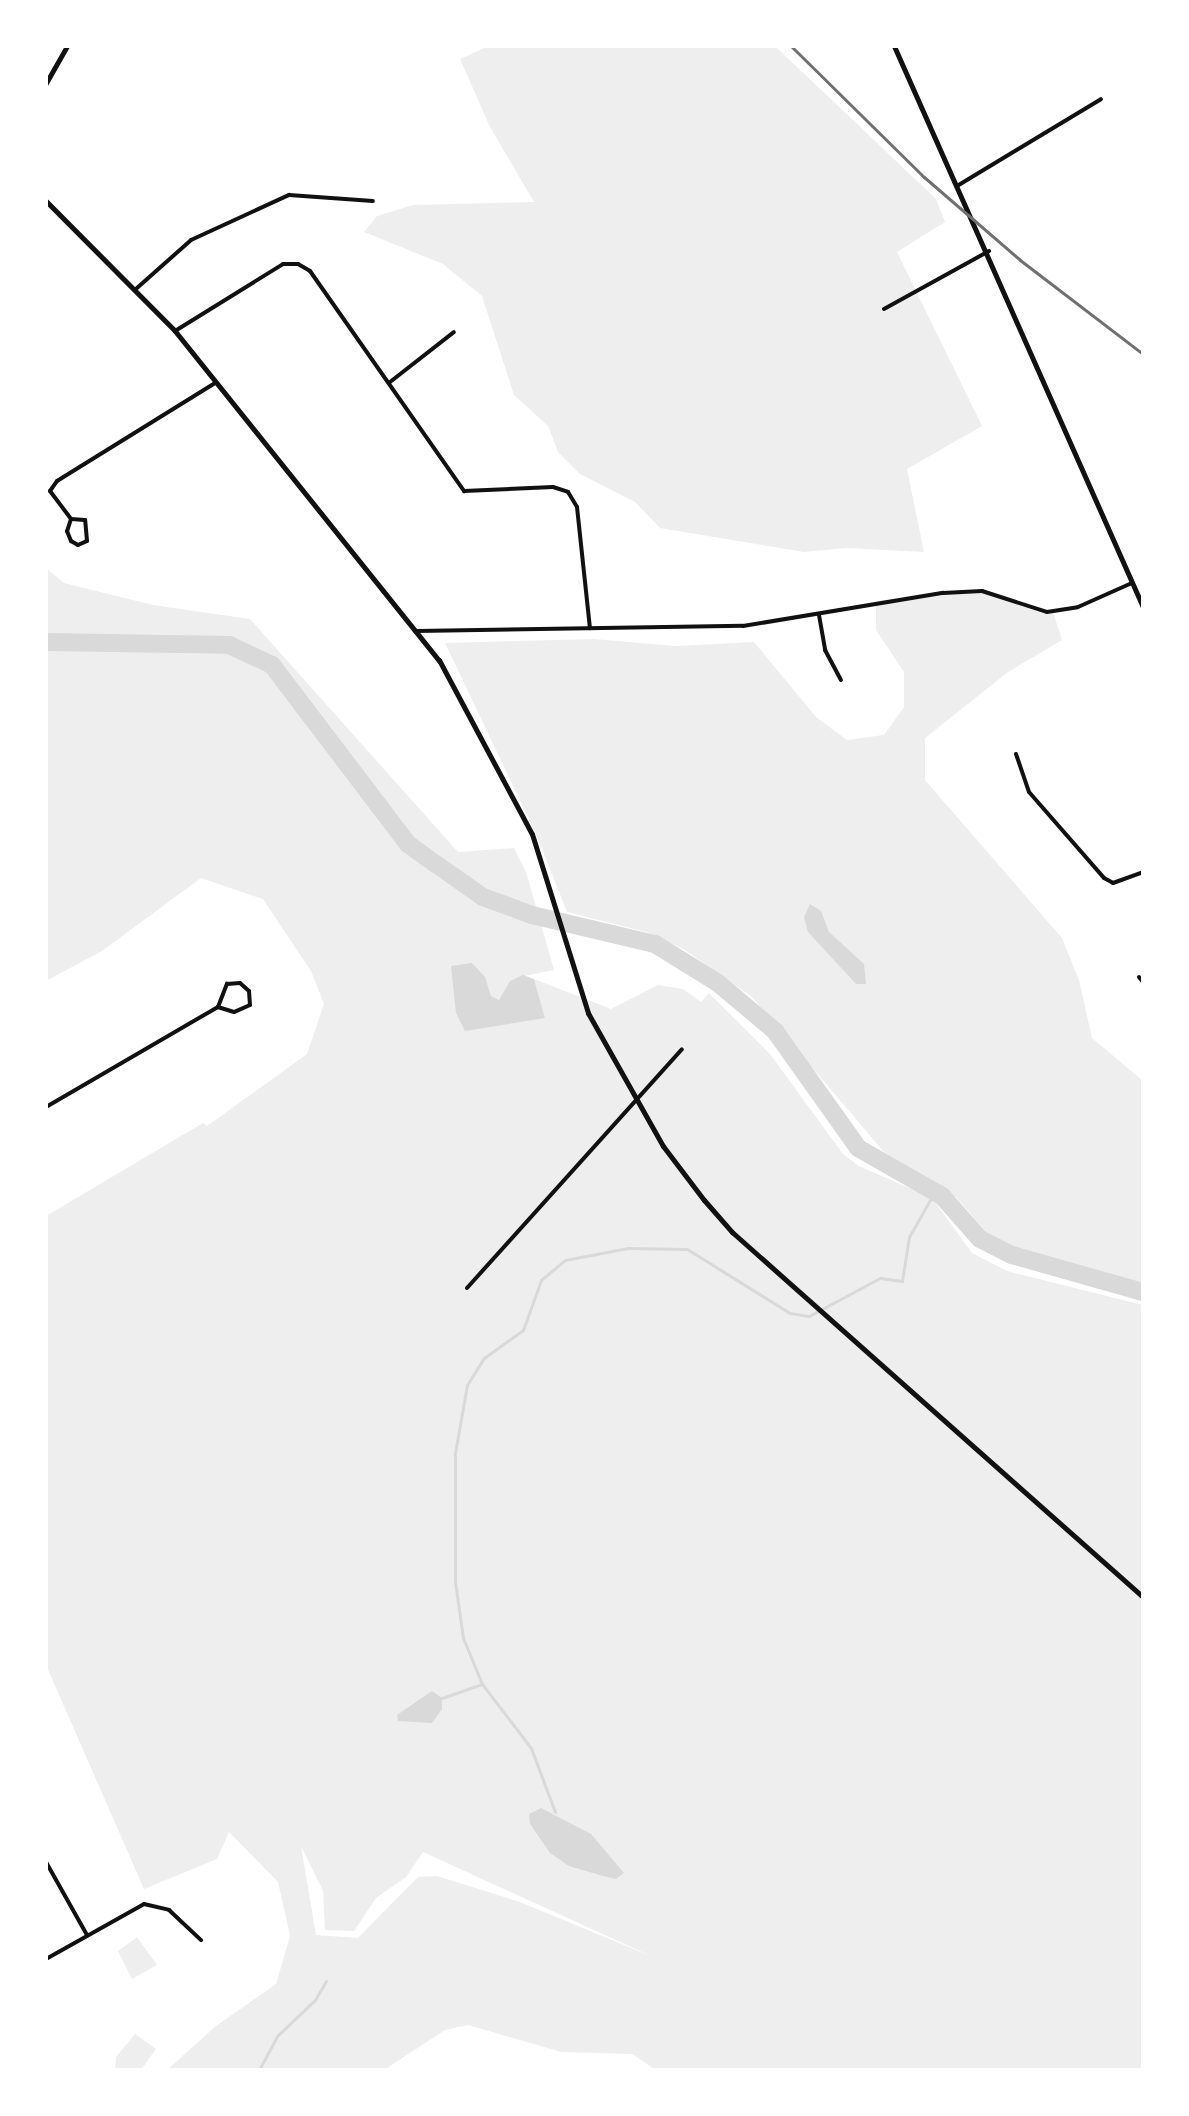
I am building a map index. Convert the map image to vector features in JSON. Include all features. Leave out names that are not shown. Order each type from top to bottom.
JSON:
[{"type":"street","points":[[46,83],[67,46]]},
{"type":"street","points":[[894,46],[989,251],[1143,607]]},
{"type":"street","points":[[957,186],[1101,99]]},
{"type":"street","points":[[137,288],[191,240],[289,195],[308,192],[373,201]]},
{"type":"street","points":[[46,201],[137,288],[175,331],[416,631],[470,711],[532,834],[557,902],[588,1013],[663,1146],[732,1232],[1143,1597]]},
{"type":"street","points":[[884,309],[989,251]]},
{"type":"street","points":[[175,331],[283,264],[298,264],[310,271],[464,491],[553,487],[568,492],[577,507],[590,628]]},
{"type":"street","points":[[390,382],[454,332]]},
{"type":"street","points":[[71,519],[67,531],[71,541],[78,545],[87,541],[85,520],[71,519],[48,491],[57,481],[215,383]]},
{"type":"street","points":[[416,631],[743,626],[943,593],[982,591],[1047,612],[1078,607],[1132,583]]},
{"type":"street","points":[[819,615],[825,650],[841,680]]},
{"type":"street","points":[[1016,754],[1029,792],[1104,878],[1113,883],[1143,872]]},
{"type":"street","points":[[46,1107],[218,1007],[227,984],[240,983],[249,991],[250,1005],[234,1012],[218,1007]]},
{"type":"street","points":[[467,1288],[638,1102],[682,1049]]},
{"type":"street","points":[[46,1862],[87,1935]]},
{"type":"street","points":[[46,1959],[144,1904],[169,1910],[201,1940]]},
{"type":"shaded area","points":[[489,46],[775,46],[936,199],[945,222],[897,252],[982,426],[907,469],[924,552],[846,548],[804,552],[660,528],[635,502],[580,474],[558,452],[548,426],[514,395],[482,296],[443,264],[364,232],[377,216],[413,205],[534,202],[490,127],[460,59]]},
{"type":"shaded area","points":[[46,568],[64,583],[153,605],[250,619],[458,852],[514,848],[526,872],[554,970],[519,977],[499,1000],[457,988],[545,1018],[534,979],[611,1009],[658,985],[683,989],[701,1002],[709,993],[770,1054],[843,1154],[859,1166],[932,1198],[972,1253],[1007,1271],[1143,1305],[1143,2070],[656,2070],[632,2054],[561,2052],[468,2025],[445,2030],[384,2070],[167,2070],[216,2026],[276,1984],[290,1936],[278,1882],[229,1832],[217,1859],[144,1889],[46,1665],[46,1216],[203,1123],[207,1126],[307,1054],[324,1004],[311,971],[263,899],[201,878],[102,951],[46,981]],"holes":[[[301,1846],[323,1891],[325,1930],[354,1931],[376,1898],[406,1877],[423,1852],[653,1957],[520,1902],[437,1876],[418,1877],[358,1938],[316,1935]]]},
{"type":"shaded area","points":[[973,590],[1053,612],[1062,640],[1008,672],[925,738],[925,780],[1062,938],[1079,980],[1092,1038],[1143,1081],[1143,1283],[999,1247],[957,1198],[884,1152],[752,997],[685,950],[650,933],[567,912],[536,834],[445,643],[594,639],[676,646],[754,642],[816,717],[847,740],[884,735],[904,707],[904,672],[876,630],[876,601]]},
{"type":"shaded area","points":[[810,904],[821,911],[829,932],[864,964],[866,984],[856,984],[808,932],[804,917]]},
{"type":"shaded area","points":[[472,963],[485,977],[491,996],[499,1000],[510,981],[523,975],[534,979],[545,1018],[465,1031],[456,1013],[451,966]]},
{"type":"shaded area","points":[[432,1691],[442,1698],[442,1709],[432,1723],[398,1721],[397,1715]]},
{"type":"shaded area","points":[[541,1808],[591,1834],[624,1873],[616,1879],[603,1876],[569,1866],[550,1853],[530,1824],[529,1814]]},
{"type":"shaded area","points":[[137,1937],[157,1965],[132,1979],[118,1951]]},
{"type":"shaded area","points":[[135,2034],[156,2049],[141,2070],[115,2070],[116,2057]]},
{"type":"waterway","points":[[46,642],[229,645],[272,665],[408,844],[483,897],[532,915],[655,944],[718,983],[775,1031],[858,1148],[942,1196],[980,1239],[1012,1255],[1143,1292]]},
{"type":"waterway","points":[[555,1812],[531,1748],[482,1684],[463,1638],[455,1582],[455,1453],[467,1385],[484,1358],[523,1330],[541,1280],[565,1260],[628,1248],[687,1249],[790,1313],[809,1316],[880,1278],[902,1281],[909,1237],[935,1191]]},
{"type":"waterway","points":[[442,1698],[482,1684]]},
{"type":"waterway","points":[[259,2070],[277,2036],[315,2000],[326,1981]]},
{"type":"railway","points":[[791,46],[924,177],[1020,260],[1143,354]]}]
